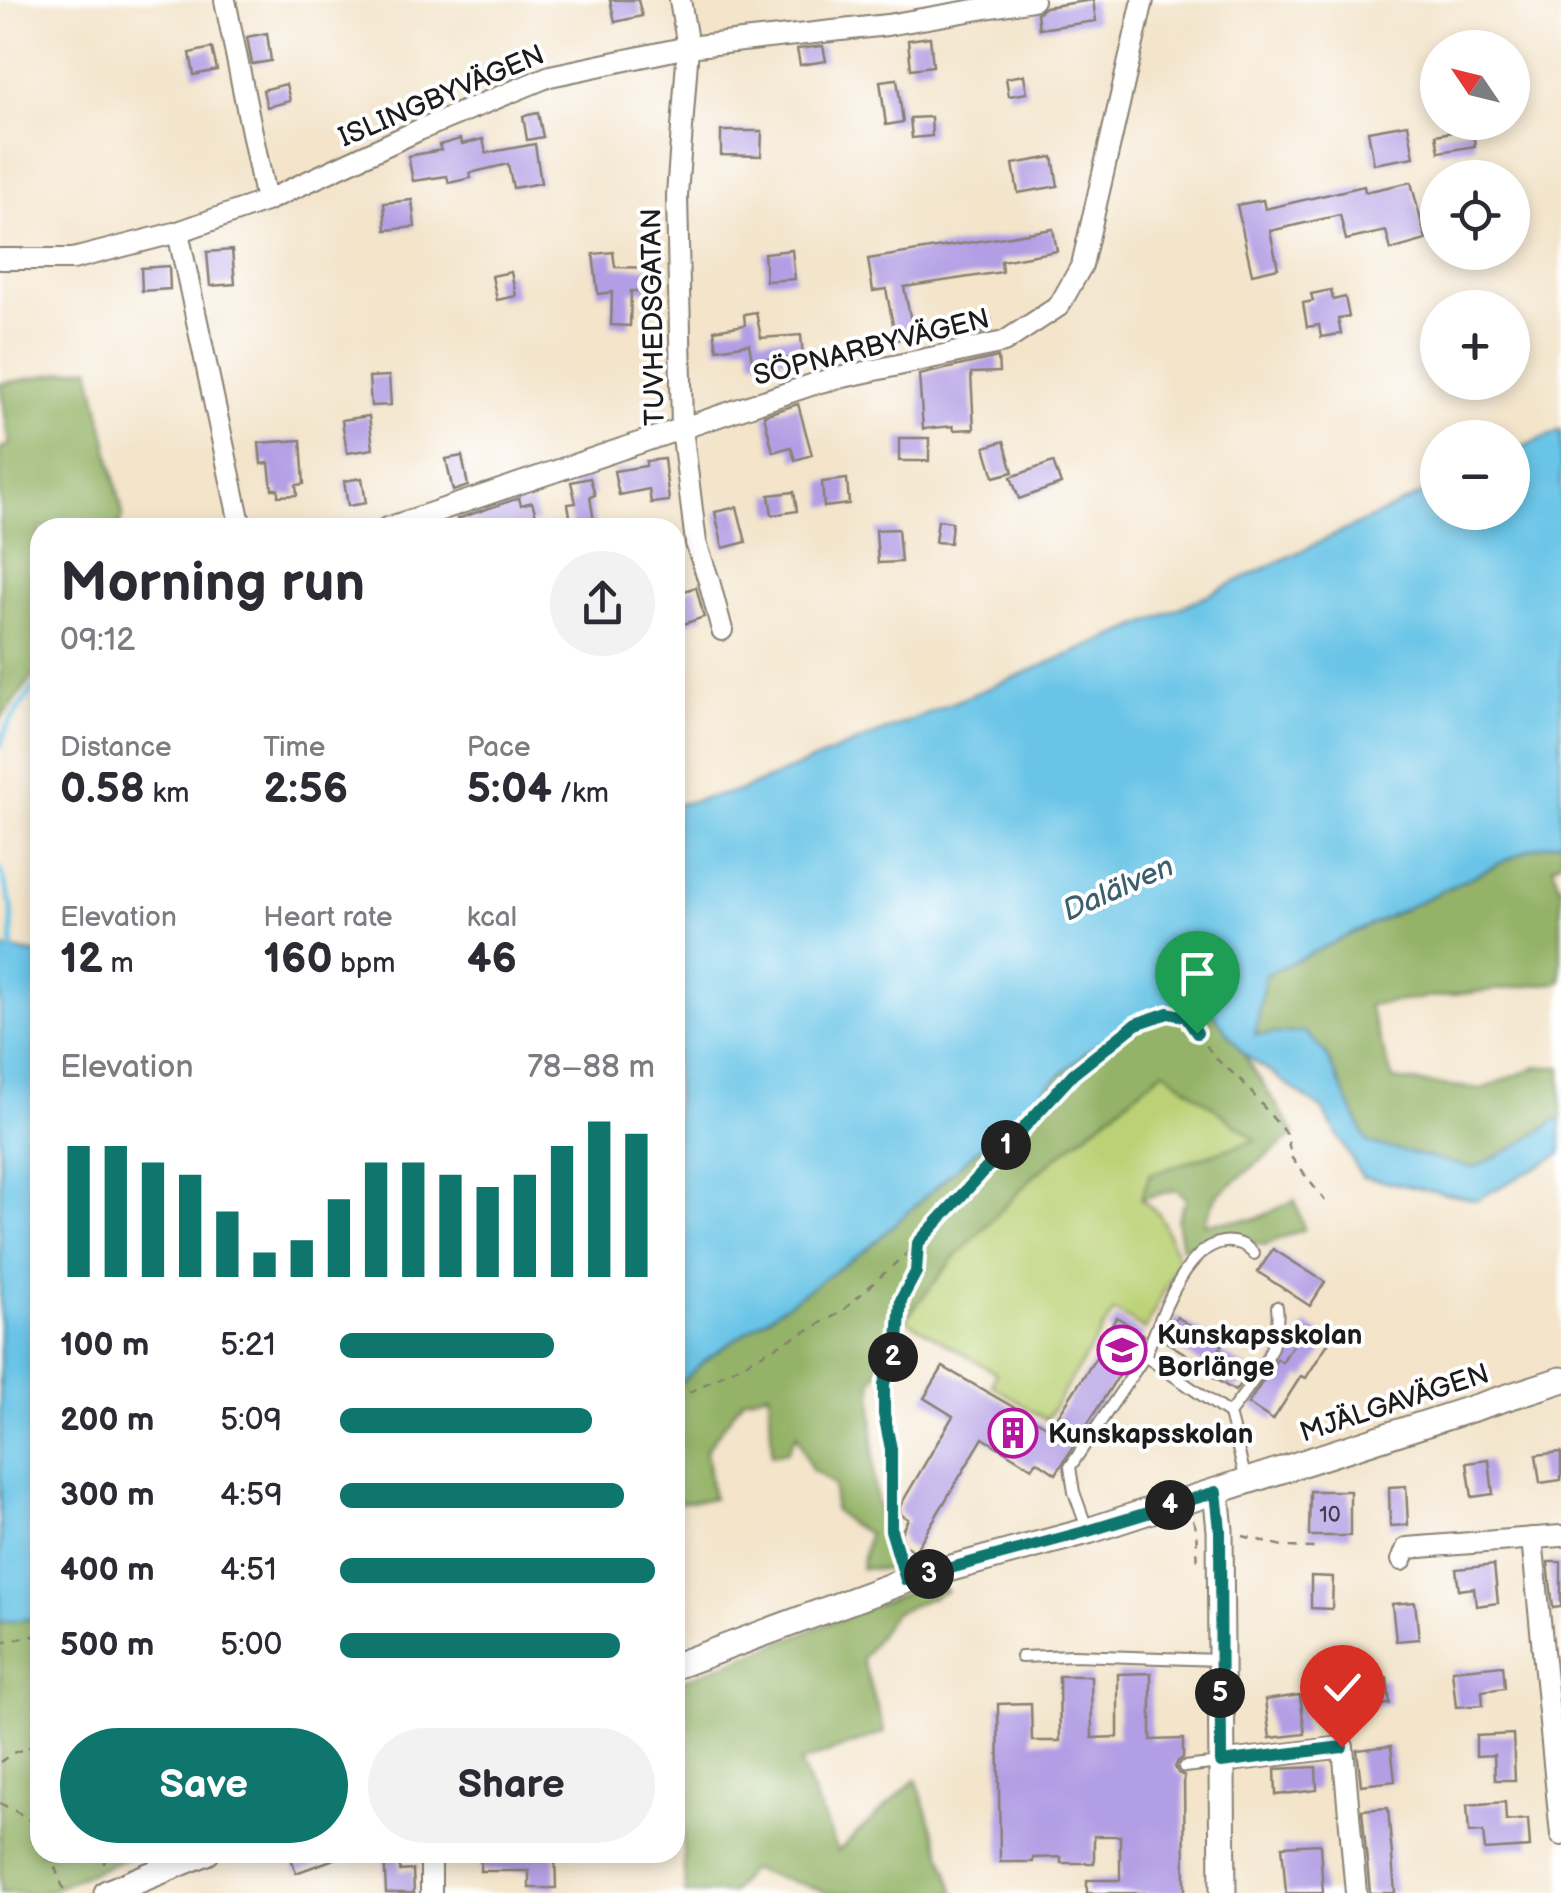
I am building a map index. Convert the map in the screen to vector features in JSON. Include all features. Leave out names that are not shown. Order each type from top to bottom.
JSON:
[{"type":"street","points":[[225,0],[266,202]]},
{"type":"street","name":"TUVHEDSGATAN","points":[[680,0],[688,48],[677,195],[682,428],[696,543],[722,630]]},
{"type":"street","name":"ISLINGBYVÄGEN","points":[[0,258],[73,258],[178,232],[266,202],[419,130],[550,76],[688,48],[887,26],[1033,0]]},
{"type":"street","name":"SÖPNARBYVÄGEN","points":[[416,518],[820,382],[1004,342],[1059,306],[1082,264],[1143,0]]},
{"type":"street","points":[[178,232],[239,518]]},
{"type":"street","name":"MJÄLGAVÄGEN","points":[[685,1662],[906,1580],[1216,1492],[1561,1380]]},
{"type":"street","points":[[1216,1492],[1208,1529],[1220,1660],[1223,1893]]},
{"type":"street","points":[[1402,1560],[1407,1548],[1561,1536]]},
{"type":"street","points":[[1532,1538],[1561,1836]]},
{"type":"street","points":[[1221,1762],[1342,1747],[1356,1893]]},
{"type":"street","points":[[120,1891],[182,1863]]},
{"type":"street","points":[[431,1863],[431,1893]]},
{"type":"lane","points":[[1088,1531],[1070,1468],[1145,1356],[1187,1266],[1219,1243],[1241,1244],[1254,1254]]},
{"type":"lane","points":[[1229,1414],[1263,1367],[1279,1328],[1277,1307]]},
{"type":"lane","points":[[898,1340],[884,1384],[884,1414],[891,1449],[891,1530],[906,1580]]},
{"type":"lane","points":[[1145,1356],[1229,1414],[1246,1481]]},
{"type":"lane","points":[[1020,1658],[1074,1655],[1220,1660]]},
{"type":"lane","points":[[1184,1767],[1221,1762]]},
{"type":"path","points":[[685,1395],[840,1313],[918,1243],[1073,1074],[1136,1024],[1168,1013],[1186,1017],[1214,1058],[1242,1081],[1286,1135],[1291,1157],[1324,1201]]},
{"type":"path","points":[[898,1340],[901,1300],[916,1272],[918,1243]]},
{"type":"path","points":[[1208,1529],[1286,1547],[1316,1548]]},
{"type":"path","points":[[0,1642],[30,1637]]},
{"type":"path","points":[[0,1762],[30,1747]]},
{"type":"path","points":[[0,1803],[30,1822]]},
{"type":"path","points":[[53,1863],[65,1893]]},
{"type":"green space","points":[[90,367],[123,515],[30,518],[30,680],[0,720],[0,448],[10,445],[0,384]]},
{"type":"green space","points":[[1561,841],[1561,862],[1553,865],[1561,886],[1561,982],[1368,1005],[1393,1080],[1482,1089],[1537,1067],[1561,1067],[1561,1120],[1473,1168],[1367,1143],[1325,1053],[1255,1036],[1265,975],[1530,849]]},
{"type":"green space","points":[[1209,1007],[1295,1134],[1217,1195],[1204,1223],[1256,1219],[1295,1200],[1304,1229],[1265,1245],[1224,1237],[1182,1248],[1177,1220],[1187,1198],[1175,1190],[1141,1199],[1150,1174],[1256,1140],[1164,1070],[1036,1174],[950,1263],[905,1319],[872,1382],[874,1487],[893,1570],[861,1568],[868,1533],[849,1524],[834,1509],[834,1485],[811,1469],[797,1434],[787,1452],[772,1455],[769,1392],[744,1398],[706,1450],[713,1499],[685,1502],[685,1379],[704,1361],[867,1249],[1087,1051],[1154,1008]]},
{"type":"green space","points":[[1164,1070],[1257,1140],[1150,1174],[1141,1199],[1160,1215],[1179,1260],[1145,1330],[1114,1311],[1046,1420],[992,1385],[996,1373],[905,1319],[950,1263],[1036,1174]]},
{"type":"green space","points":[[934,1582],[947,1591],[894,1613],[862,1659],[885,1732],[800,1763],[838,1851],[916,1779],[955,1893],[825,1893],[749,1869],[732,1893],[685,1893],[685,1679]]},
{"type":"green space","points":[[30,1619],[30,1863],[115,1863],[44,1893],[0,1893],[0,1622]]},
{"type":"water","name":"Dalälven","points":[[1561,430],[1561,841],[1530,849],[1265,975],[1255,1035],[1305,1032],[1325,1053],[1368,1143],[1473,1168],[1561,1120],[1561,1154],[1476,1200],[1362,1177],[1323,1110],[1243,1053],[1209,1008],[1154,1008],[1087,1051],[867,1249],[704,1361],[685,1379],[685,803],[739,791],[1160,617],[1420,495],[1420,530],[1530,530],[1530,444]]},
{"type":"water","points":[[0,948],[30,952],[30,1619],[0,1622]]},
{"type":"building","points":[[610,0],[638,0],[642,16],[615,22]]},
{"type":"building","points":[[1093,0],[1096,21],[1039,29],[1037,13],[1045,7]]},
{"type":"building","points":[[267,33],[271,61],[252,64],[247,37]]},
{"type":"building","points":[[930,37],[933,66],[911,69],[908,40]]},
{"type":"building","points":[[823,46],[826,61],[800,65],[797,49]]},
{"type":"building","points":[[212,48],[217,70],[194,75],[190,53]]},
{"type":"building","points":[[1024,75],[1027,93],[1009,96],[1006,78]]},
{"type":"building","points":[[897,79],[903,122],[886,125],[880,81]]},
{"type":"building","points":[[286,84],[290,101],[267,107],[263,90]]},
{"type":"building","points":[[538,113],[543,137],[527,140],[523,116]]},
{"type":"building","points":[[931,117],[932,136],[912,138],[910,118]]},
{"type":"building","points":[[1408,124],[1414,157],[1374,164],[1368,131]]},
{"type":"building","points":[[721,131],[762,131],[761,156],[721,155]]},
{"type":"building","points":[[460,139],[462,144],[483,139],[486,153],[535,144],[541,183],[513,188],[508,164],[470,173],[471,178],[449,183],[447,176],[413,181],[408,156],[441,150],[439,145]]},
{"type":"building","points":[[1437,140],[1474,140],[1475,146],[1439,152]]},
{"type":"building","points":[[1053,157],[1058,186],[1018,193],[1013,164]]},
{"type":"building","points":[[1411,182],[1420,217],[1420,242],[1391,250],[1386,231],[1346,240],[1340,215],[1270,231],[1278,268],[1252,274],[1237,205],[1263,200],[1265,209],[1364,186],[1365,192]]},
{"type":"building","points":[[412,200],[415,227],[386,230],[384,203]]},
{"type":"building","points":[[1053,229],[1057,251],[1001,261],[1002,272],[904,287],[914,336],[896,340],[886,289],[873,291],[868,259]]},
{"type":"building","points":[[232,250],[235,284],[210,286],[207,252]]},
{"type":"building","points":[[792,250],[795,279],[766,281],[764,253]]},
{"type":"building","points":[[613,252],[615,267],[656,268],[656,291],[631,291],[630,326],[611,325],[612,292],[598,294],[593,254]]},
{"type":"building","points":[[169,266],[170,289],[142,291],[141,268]]},
{"type":"building","points":[[511,272],[516,296],[497,300],[492,276]]},
{"type":"building","points":[[1331,290],[1333,300],[1345,297],[1349,317],[1338,319],[1341,334],[1321,337],[1319,325],[1307,327],[1303,303],[1313,301],[1311,294]]},
{"type":"building","points":[[756,312],[761,338],[801,335],[803,358],[752,360],[749,344],[717,349],[714,330],[745,325],[744,314]]},
{"type":"building","points":[[991,319],[992,330],[965,336],[963,323]]},
{"type":"building","points":[[998,357],[999,372],[971,373],[974,429],[923,429],[919,375]]},
{"type":"building","points":[[389,376],[391,405],[371,406],[369,377]]},
{"type":"building","points":[[798,404],[812,455],[795,460],[791,447],[773,452],[764,415]]},
{"type":"building","points":[[369,416],[373,449],[347,453],[342,420]]},
{"type":"building","points":[[899,438],[929,438],[929,461],[899,461]]},
{"type":"building","points":[[301,440],[304,484],[296,485],[297,495],[278,496],[278,489],[272,489],[269,463],[261,464],[259,443]]},
{"type":"building","points":[[1004,441],[1013,472],[994,477],[985,447]]},
{"type":"building","points":[[462,456],[468,486],[453,491],[446,459]]},
{"type":"building","points":[[664,459],[669,501],[651,503],[649,489],[619,495],[614,471]]},
{"type":"building","points":[[1053,462],[1061,484],[1019,499],[1011,477]]},
{"type":"building","points":[[362,478],[366,503],[348,506],[344,481]]},
{"type":"building","points":[[590,478],[595,495],[590,497],[593,518],[570,518],[568,504],[576,503],[571,482]]},
{"type":"building","points":[[847,479],[849,504],[824,507],[822,482]]},
{"type":"building","points":[[794,492],[797,511],[772,515],[769,495]]},
{"type":"building","points":[[519,498],[521,505],[532,502],[537,518],[460,518]]},
{"type":"building","points":[[737,507],[746,542],[723,548],[715,512]]},
{"type":"building","points":[[938,520],[952,522],[950,543],[935,542]]},
{"type":"building","points":[[898,529],[901,562],[878,563],[876,530]]},
{"type":"building","points":[[696,587],[704,617],[685,624],[685,591]]},
{"type":"building","points":[[1273,1249],[1325,1282],[1310,1306],[1258,1272]]},
{"type":"building","name":"Kunskapsskolan","points":[[1117,1317],[1144,1335],[1056,1474],[1037,1461],[1032,1468],[983,1438],[915,1551],[904,1545],[901,1533],[908,1519],[900,1514],[900,1506],[953,1416],[924,1398],[943,1367],[1050,1428],[1112,1333],[1108,1330]]},
{"type":"building","points":[[1177,1317],[1222,1345],[1219,1351],[1250,1370],[1235,1391],[1204,1372],[1207,1367],[1163,1340]]},
{"type":"building","points":[[1306,1324],[1330,1340],[1273,1420],[1248,1404]]},
{"type":"building","points":[[1561,1452],[1561,1480],[1540,1483],[1536,1455]]},
{"type":"building","points":[[1489,1460],[1493,1494],[1472,1497],[1467,1463]]},
{"type":"building","points":[[1406,1486],[1408,1525],[1390,1526],[1389,1487]]},
{"type":"building","points":[[1310,1491],[1350,1491],[1350,1536],[1309,1536]]},
{"type":"building","points":[[1548,1562],[1561,1562],[1561,1607],[1553,1608]]},
{"type":"building","points":[[1494,1565],[1498,1603],[1476,1606],[1474,1588],[1459,1590],[1456,1569]]},
{"type":"building","points":[[1311,1576],[1333,1577],[1332,1609],[1311,1608]]},
{"type":"building","points":[[1415,1602],[1419,1639],[1396,1641],[1392,1604]]},
{"type":"building","points":[[1503,1665],[1505,1688],[1482,1691],[1483,1705],[1456,1707],[1452,1670]]},
{"type":"building","points":[[1151,1673],[1151,1740],[1183,1739],[1183,1758],[1175,1767],[1184,1776],[1185,1893],[1087,1893],[1087,1880],[1120,1880],[1120,1836],[1094,1836],[1094,1863],[1061,1863],[1061,1857],[1000,1862],[998,1704],[1031,1703],[1032,1741],[1060,1741],[1059,1676],[1091,1676],[1092,1738],[1118,1737],[1118,1674]]},
{"type":"building","points":[[1387,1678],[1390,1704],[1338,1710],[1335,1684]]},
{"type":"building","points":[[1300,1695],[1305,1734],[1270,1738],[1265,1700]]},
{"type":"building","points":[[1513,1734],[1515,1780],[1495,1780],[1494,1755],[1476,1756],[1476,1736]]},
{"type":"building","points":[[1391,1746],[1395,1781],[1361,1785],[1357,1750]]},
{"type":"building","points":[[1316,1767],[1317,1790],[1276,1795],[1275,1769]]},
{"type":"building","points":[[1505,1802],[1506,1821],[1528,1819],[1530,1847],[1485,1850],[1483,1832],[1469,1833],[1467,1805]]},
{"type":"building","points":[[1388,1808],[1395,1893],[1370,1893],[1362,1810]]},
{"type":"building","points":[[1320,1844],[1323,1893],[1286,1893],[1282,1846]]},
{"type":"building","points":[[293,1863],[323,1863],[296,1873]]},
{"type":"building","points":[[385,1863],[400,1863],[400,1871],[413,1870],[414,1893],[386,1893]]},
{"type":"building","points":[[480,1863],[555,1863],[556,1888],[529,1888],[529,1871],[480,1871]]},
{"type":"waterway","points":[[0,746],[7,726],[30,693]]},
{"type":"waterway","points":[[0,869],[12,907],[12,954]]},
{"type":"place","name":"Kunskapsskolan Borlänge","points":[[1122,1350]]},
{"type":"place","name":"Kunskapsskolan","points":[[1013,1433]]},
{"type":"route","points":[[1197,1033],[1186,1017],[1168,1013],[1136,1024],[1073,1074],[918,1243],[916,1272],[901,1300],[898,1340],[884,1384],[884,1414],[891,1449],[891,1530],[906,1580],[1216,1492],[1220,1530],[1221,1762],[1342,1747]]}]
